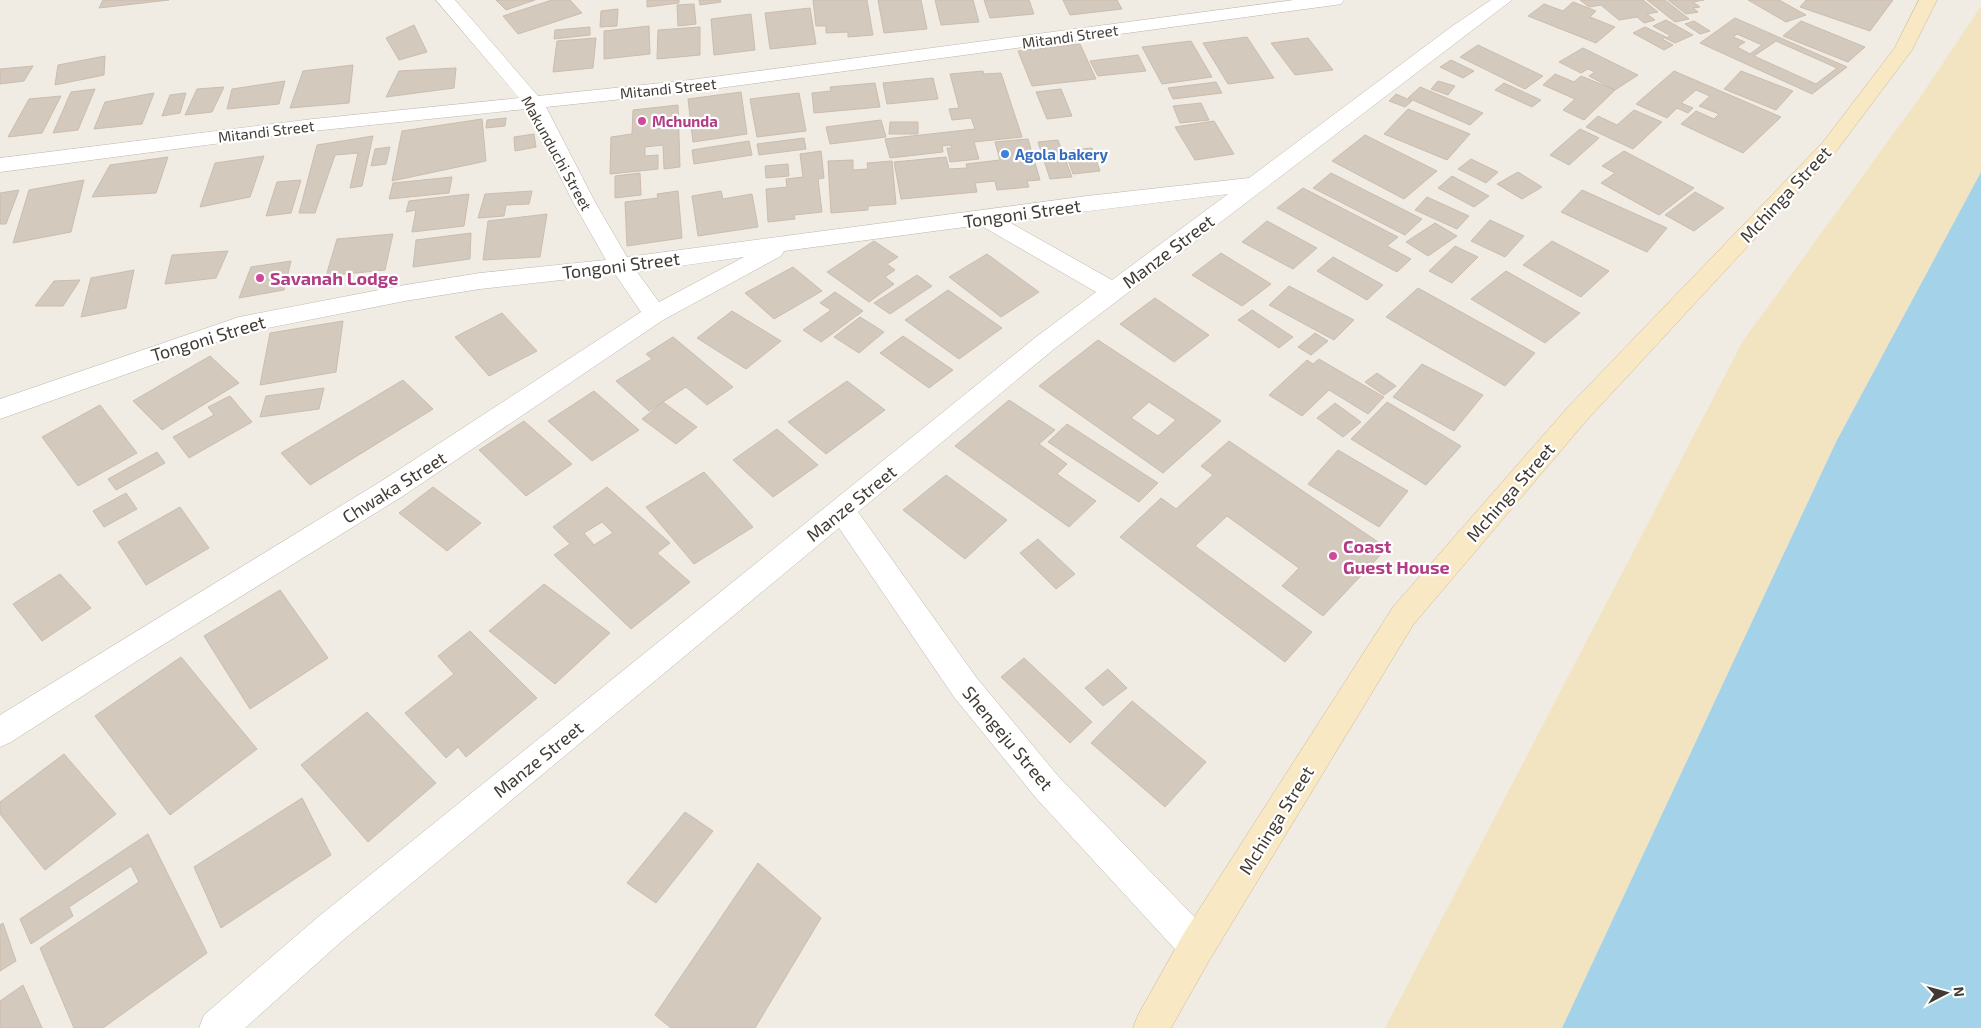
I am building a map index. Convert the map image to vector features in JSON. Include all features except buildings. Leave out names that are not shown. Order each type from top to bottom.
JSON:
[{"type":"main road","name":"Mchinga Street","points":[[1151,1028],[1198,946],[1403,616],[1577,414],[1830,146],[1903,50],[1928,0]]},
{"type":"street","name":"Makunduchi Street","points":[[445,0],[533,102],[584,202],[621,266],[655,314]]},
{"type":"street","name":"Mitandi Street","points":[[0,165],[293,128],[777,76],[1073,36],[1169,21],[1335,0]]},
{"type":"street","name":"Manze Street","points":[[217,1028],[330,929],[1045,343],[1458,31],[1503,0]]},
{"type":"street","name":"Tongoni Street","points":[[0,409],[239,325],[405,293],[470,282],[621,266],[1088,203],[1256,184]]},
{"type":"street","points":[[986,218],[1114,292]]},
{"type":"street","name":"Chwaka Street","points":[[0,732],[393,488],[655,314],[788,243]]},
{"type":"street","name":"Shengeju Street","points":[[842,511],[886,576],[977,702],[1047,787],[1198,946]]},
{"type":"sand","points":[[1981,6],[1981,172],[1836,442],[1562,1028],[1385,1028],[1743,341],[1923,93]]},
{"type":"water","points":[[1981,172],[1981,1028],[1562,1028],[1836,442]]},
{"type":"place","name":"Mchunda","points":[[642,121]]},
{"type":"place","name":"Agola bakery","points":[[1005,154]]},
{"type":"place","name":"Savanah Lodge","points":[[260,278]]},
{"type":"place","name":"Coast Guest House","points":[[1333,556]]}]
